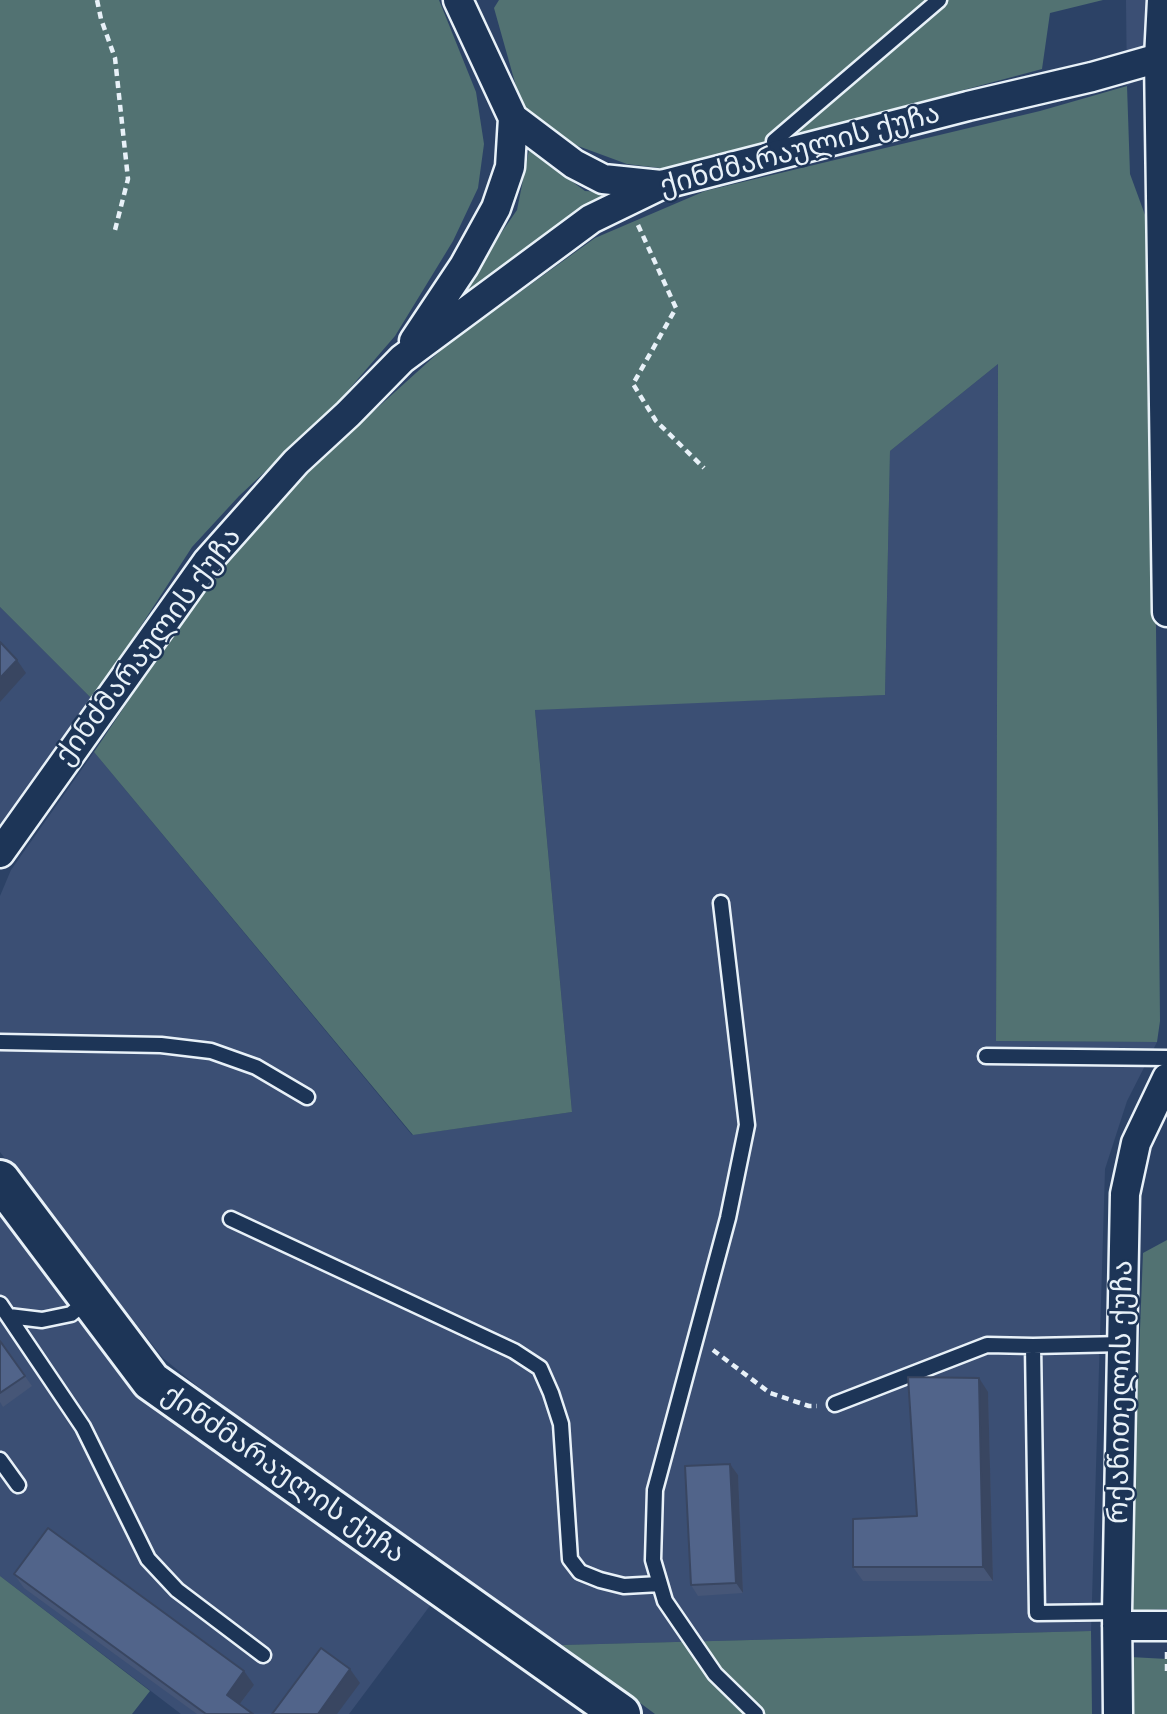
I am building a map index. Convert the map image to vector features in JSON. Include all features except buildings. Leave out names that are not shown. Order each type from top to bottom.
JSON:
[{"type":"main road","name":"ქინძმარაულის ქუჩა","points":[[0,1180],[151,1381],[621,1714]]},
{"type":"street","points":[[1163,0],[1167,612]]},
{"type":"street","points":[[401,359],[464,266],[496,208],[510,167],[513,118],[465,4]]},
{"type":"street","name":"ქინძმარაულის ქუჩა","points":[[0,853],[207,562],[296,462],[348,414],[401,359],[591,219],[661,185],[1163,58]]},
{"type":"street","points":[[513,118],[574,164],[603,179],[661,185]]},
{"type":"street","name":"რქაწითელის ქუჩა","points":[[1118,1714],[1117,1619],[1125,1194],[1136,1143],[1167,1079]]},
{"type":"street","points":[[1117,1619],[1167,1626]]},
{"type":"lane","points":[[775,157],[774,141],[939,0]]},
{"type":"lane","points":[[722,903],[747,1125],[728,1217],[655,1490],[653,1560],[665,1601],[715,1674],[756,1714]]},
{"type":"lane","points":[[0,1042],[161,1045],[211,1051],[256,1068],[307,1097]]},
{"type":"lane","points":[[986,1056],[1167,1058]]},
{"type":"lane","points":[[231,1219],[514,1351],[540,1368],[561,1424],[570,1559],[580,1572],[600,1580],[624,1586],[660,1584]]},
{"type":"lane","points":[[4,1310],[42,1320],[71,1314],[88,1300]]},
{"type":"lane","points":[[4,1310],[83,1427],[148,1559],[177,1590],[263,1655]]},
{"type":"lane","points":[[835,1404],[987,1345],[1123,1344]]},
{"type":"lane","points":[[1033,1346],[1037,1613],[1117,1619]]},
{"type":"lane","points":[[0,1460],[18,1485]]},
{"type":"path","points":[[97,0],[115,58],[128,179],[116,230]]},
{"type":"path","points":[[627,202],[676,308],[633,384],[656,421],[704,468]]},
{"type":"path","points":[[696,1338],[770,1392],[809,1406],[835,1404]]},
{"type":"shaded area","points":[[1126,0],[1167,0],[1167,62],[1127,86]]},
{"type":"shaded area","points":[[998,364],[996,1041],[1157,1042],[1127,1101],[1105,1169],[1091,1631],[562,1645],[246,1426],[163,1358],[0,1152],[0,896],[11,870],[94,752],[412,1135],[572,1112],[535,709],[885,695],[890,451]]},
{"type":"shaded area","points":[[0,607],[93,700],[0,828]]},
{"type":"shaded area","points":[[0,1211],[144,1399],[435,1599],[349,1714],[181,1714],[0,1576]]},
{"type":"green space","points":[[0,0],[439,0],[476,92],[484,144],[478,188],[453,241],[395,336],[332,409],[239,496],[192,547],[93,700],[0,607]]},
{"type":"green space","points":[[499,0],[1103,0],[1050,13],[1042,69],[668,169],[627,164],[559,139],[523,111],[494,8]]},
{"type":"green space","points":[[1127,86],[1130,174],[1152,234],[1160,1021],[1157,1042],[996,1041],[998,364],[890,451],[885,695],[535,710],[572,1112],[413,1135],[94,752],[213,575],[312,467],[448,344],[595,238],[705,191],[1040,111]]},
{"type":"green space","points":[[529,150],[585,191],[619,193],[437,326],[517,210]]},
{"type":"green space","points":[[1167,1240],[1167,1609],[1129,1611],[1143,1253]]},
{"type":"green space","points":[[0,1576],[150,1691],[132,1714],[0,1714]]},
{"type":"green space","points":[[1091,1631],[1092,1714],[655,1714],[562,1645]]},
{"type":"green space","points":[[1130,1657],[1167,1659],[1167,1714],[1130,1714]]}]
